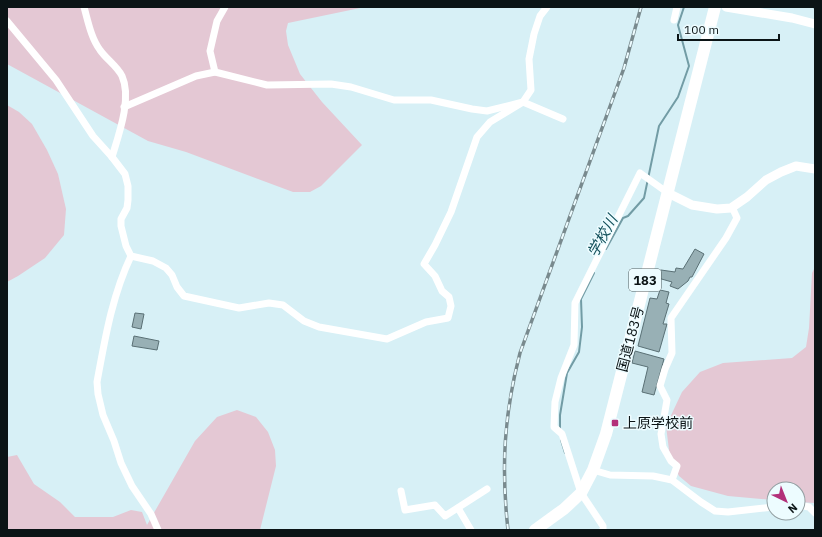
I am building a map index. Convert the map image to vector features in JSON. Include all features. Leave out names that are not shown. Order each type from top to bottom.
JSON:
[{"type":"highway","name":"国道183号","points":[[535,530],[564,509],[581,493],[606,434],[715,7]]},
{"type":"street","points":[[84,7],[95,41],[100,50],[121,74],[125,86],[123,116],[112,156]]},
{"type":"street","points":[[215,72],[210,51],[217,21],[225,7]]},
{"type":"street","points":[[131,256],[153,261],[166,268],[172,275],[176,287],[184,296],[239,308],[269,303],[283,305],[304,321],[320,327],[387,339],[426,322],[448,318],[451,306],[449,297],[442,291],[435,276],[424,264],[451,212],[477,137],[490,122],[523,102],[531,90],[529,59],[534,34],[540,16],[547,7]]},
{"type":"street","points":[[674,20],[677,7]]},
{"type":"street","points":[[726,7],[792,18],[815,24]]},
{"type":"street","points":[[7,21],[26,46],[56,80],[93,136],[121,167],[127,180],[127,208],[121,219],[121,226],[122,236],[131,256],[123,274],[112,307],[97,382],[98,394],[102,415],[114,441],[121,463],[132,486],[151,514],[158,530]]},
{"type":"street","points":[[124,107],[196,76],[215,72],[268,85],[331,84],[351,87],[394,100],[431,100],[487,111],[523,102],[563,119]]},
{"type":"street","points":[[602,530],[603,526],[581,493],[562,434],[554,427],[555,402],[561,378],[574,345],[575,303],[640,174],[668,193],[692,205],[717,209],[732,207],[747,197],[766,180],[781,172],[796,166],[815,169]]},
{"type":"street","points":[[672,480],[677,466],[671,460],[663,447],[660,434],[667,400],[660,386],[672,353],[671,318],[726,238],[737,218],[732,207]]},
{"type":"street","points":[[592,470],[610,475],[653,476],[672,480],[701,502],[716,511],[728,512],[766,508]]},
{"type":"street","points":[[401,492],[405,510],[436,506],[445,516],[488,489]]},
{"type":"street","points":[[806,506],[809,507],[815,513]]},
{"type":"street","points":[[458,508],[471,530]]},
{"type":"shaded area","points":[[7,7],[365,7],[288,23],[286,31],[288,45],[300,74],[322,102],[362,145],[321,186],[310,192],[293,192],[186,152],[148,141],[7,64]]},
{"type":"shaded area","points":[[7,105],[19,112],[32,124],[47,150],[58,174],[66,209],[64,235],[45,258],[7,282]]},
{"type":"shaded area","points":[[815,267],[815,503],[806,502],[806,481],[766,481],[766,499],[728,496],[691,486],[679,476],[670,458],[666,426],[682,392],[700,372],[723,363],[792,358],[806,347],[809,328],[812,273]]},
{"type":"shaded area","points":[[237,410],[256,417],[268,432],[275,450],[276,466],[260,530],[7,530],[7,457],[17,455],[34,484],[60,502],[75,517],[113,517],[131,510],[142,512],[147,525],[195,441],[217,417]]},
{"type":"building","points":[[695,249],[704,254],[692,277],[690,277],[688,281],[678,289],[670,286],[672,282],[658,278],[661,270],[675,272],[676,268],[683,269]]},
{"type":"building","points":[[660,290],[669,292],[666,303],[669,304],[663,324],[667,324],[659,352],[638,346],[650,298],[657,299]]},
{"type":"building","points":[[135,313],[144,314],[141,329],[132,327]]},
{"type":"building","points":[[134,336],[159,341],[157,350],[132,346]]},
{"type":"building","points":[[635,351],[664,359],[654,395],[642,392],[648,367],[632,363]]},
{"type":"waterway","name":"学校川","points":[[606,249],[623,218],[628,216],[644,198],[659,126],[678,97],[689,66],[678,25],[684,7]]},
{"type":"waterway","name":"学校川","points":[[560,430],[560,415],[567,373],[579,352],[582,327],[581,299],[594,273]]},
{"type":"waterway","name":"学校川","points":[[561,440],[565,453]]},
{"type":"railway","points":[[508,530],[505,484],[505,441],[510,398],[520,353],[624,68],[641,7]]},
{"type":"place","name":"上原学校前","points":[[615,423]]}]
